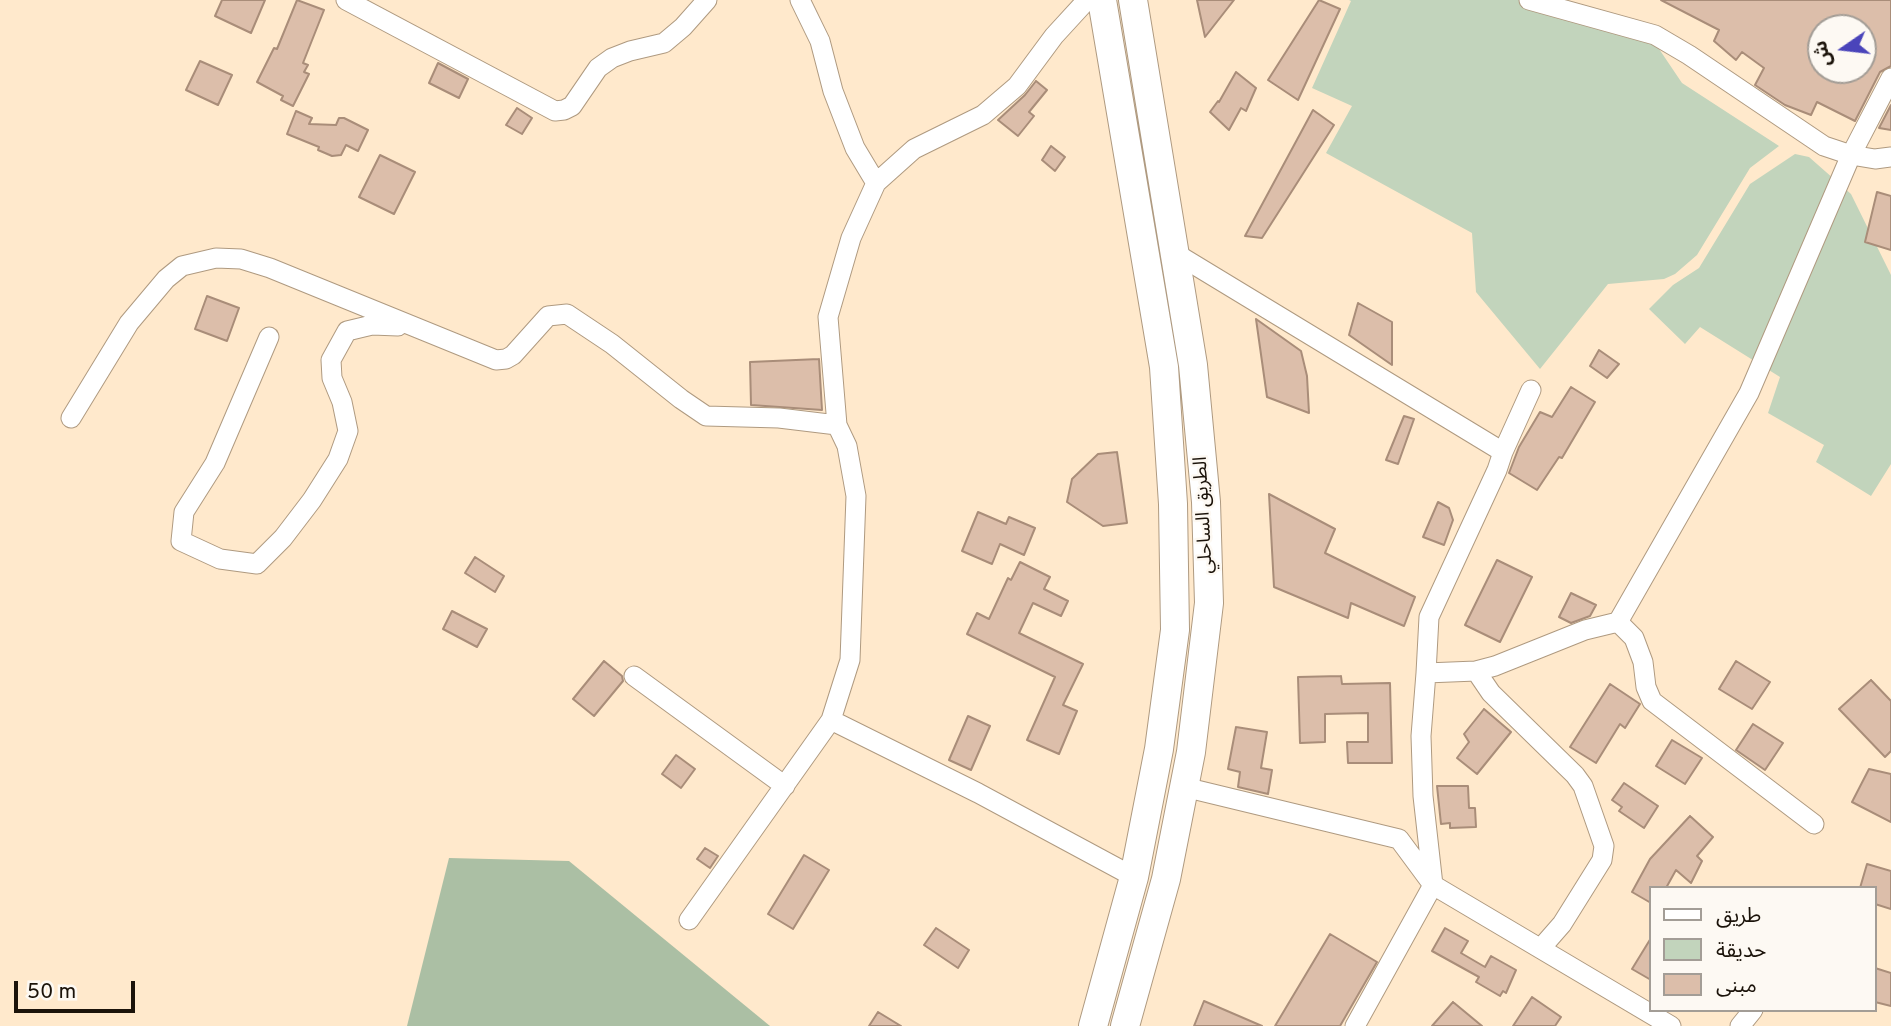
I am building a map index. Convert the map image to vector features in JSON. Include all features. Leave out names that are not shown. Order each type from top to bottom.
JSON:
[{"type":"highway","name":"الطريق الساحلي","points":[[1093,1026],[1134,877],[1159,749],[1174,630],[1173,504],[1164,367],[1102,0]]},
{"type":"highway","name":"الطريق الساحلي","points":[[1125,1026],[1166,879],[1191,752],[1209,603],[1206,502],[1195,379],[1133,0]]},
{"type":"street","points":[[346,0],[555,111],[572,106],[598,68],[612,58],[664,43],[683,27],[707,0]]},
{"type":"street","points":[[800,0],[820,41],[833,92],[855,148],[876,183]]},
{"type":"street","points":[[689,920],[831,720],[850,660],[856,496],[848,446],[837,425],[828,317],[851,238],[876,183],[914,149],[983,115],[1008,94],[1054,36],[1087,0]]},
{"type":"street","points":[[1529,0],[1655,35],[1824,146],[1851,155],[1875,159],[1891,158]]},
{"type":"street","points":[[1426,673],[1476,671],[1495,666],[1585,631],[1618,622],[1749,393],[1851,155],[1891,78]]},
{"type":"street","points":[[1175,253],[1503,452]]},
{"type":"street","points":[[71,418],[130,323],[166,279],[182,266],[216,258],[241,259],[496,360],[506,359],[530,339],[548,316],[568,314],[706,416],[779,418],[837,425]]},
{"type":"street","points":[[269,337],[215,463],[184,512],[181,541],[220,559],[257,564],[283,538],[338,459],[348,431],[342,402],[332,378],[331,360],[347,331],[372,325],[410,326]]},
{"type":"street","points":[[1355,1026],[1433,885],[1423,796],[1421,736],[1429,617],[1531,390]]},
{"type":"street","points":[[1618,622],[1634,638],[1652,701],[1814,824]]},
{"type":"street","points":[[1476,671],[1491,693],[1579,780],[1604,846],[1602,860],[1562,924],[1541,948]]},
{"type":"street","points":[[634,676],[785,786]]},
{"type":"street","points":[[831,720],[978,793],[1134,877]]},
{"type":"street","points":[[1184,787],[1399,839],[1433,885],[1671,1026]]},
{"type":"green space","points":[[1349,0],[1531,0],[1653,40],[1682,83],[1779,146],[1750,168],[1697,255],[1675,274],[1664,279],[1608,284],[1540,369],[1476,292],[1472,233],[1326,153],[1352,106],[1312,88],[1351,1]]},
{"type":"green space","points":[[1795,154],[1809,157],[1851,194],[1891,275],[1891,464],[1871,496],[1816,462],[1824,445],[1768,413],[1780,377],[1700,327],[1685,344],[1649,309],[1673,285],[1699,268],[1750,184]]},
{"type":"green space","points":[[449,858],[569,861],[770,1026],[407,1026]]},
{"type":"building","points":[[222,0],[265,0],[251,33],[215,16]]},
{"type":"building","points":[[297,0],[324,10],[303,63],[308,65],[304,72],[309,74],[293,106],[281,100],[283,96],[257,82],[274,48],[277,49]]},
{"type":"building","points":[[1197,0],[1234,0],[1205,37]]},
{"type":"building","points":[[1319,0],[1340,9],[1298,100],[1268,80]]},
{"type":"building","points":[[1661,0],[1891,0],[1891,66],[1880,72],[1877,78],[1877,14],[1807,14],[1807,84],[1874,84],[1855,121],[1817,102],[1811,115],[1785,105],[1755,85],[1764,68],[1742,52],[1736,60],[1714,41],[1719,30]]},
{"type":"building","points":[[200,61],[232,75],[218,105],[186,90]]},
{"type":"building","points":[[438,63],[468,79],[459,98],[429,83]]},
{"type":"building","points":[[1236,72],[1256,88],[1246,111],[1241,108],[1229,130],[1210,112]]},
{"type":"building","points":[[1036,81],[1047,90],[1029,112],[1034,116],[1018,136],[998,120]]},
{"type":"building","points":[[1891,105],[1891,130],[1879,128]]},
{"type":"building","points":[[517,108],[532,118],[522,134],[506,125]]},
{"type":"building","points":[[1313,110],[1334,125],[1262,238],[1245,236]]},
{"type":"building","points":[[296,111],[312,118],[309,124],[336,125],[339,118],[344,118],[368,130],[358,151],[346,145],[341,155],[332,156],[318,150],[319,147],[287,134]]},
{"type":"building","points":[[1051,146],[1065,157],[1055,171],[1042,160]]},
{"type":"building","points":[[380,155],[415,172],[394,214],[359,197]]},
{"type":"building","points":[[1877,192],[1891,196],[1891,250],[1865,242]]},
{"type":"building","points":[[207,296],[239,308],[227,341],[195,329]]},
{"type":"building","points":[[1358,303],[1392,322],[1392,365],[1349,335]]},
{"type":"building","points":[[1256,319],[1301,351],[1307,376],[1309,413],[1267,397]]},
{"type":"building","points":[[1599,350],[1619,364],[1607,378],[1590,366]]},
{"type":"building","points":[[819,359],[822,410],[751,405],[750,362]]},
{"type":"building","points":[[1571,387],[1595,402],[1562,458],[1559,457],[1537,490],[1509,473],[1519,447],[1540,412],[1552,417]]},
{"type":"building","points":[[1404,416],[1414,419],[1398,464],[1386,460]]},
{"type":"building","points":[[1117,452],[1127,523],[1103,526],[1067,502],[1072,479],[1098,454]]},
{"type":"building","points":[[1269,494],[1335,529],[1325,553],[1415,597],[1404,626],[1351,603],[1348,618],[1274,587]]},
{"type":"building","points":[[1438,502],[1449,508],[1453,520],[1444,545],[1423,537]]},
{"type":"building","points":[[978,512],[1006,524],[1009,517],[1035,528],[1024,555],[1000,544],[992,564],[962,551]]},
{"type":"building","points":[[475,557],[504,576],[495,592],[465,573]]},
{"type":"building","points":[[1497,560],[1532,577],[1500,642],[1465,625]]},
{"type":"building","points":[[1020,562],[1050,577],[1044,589],[1068,601],[1061,616],[1033,603],[1019,633],[1083,664],[1063,705],[1077,711],[1059,754],[1027,740],[1055,677],[967,634],[977,613],[989,619],[1008,578],[1011,580]]},
{"type":"building","points":[[1571,593],[1596,605],[1590,616],[1571,623],[1559,617]]},
{"type":"building","points":[[452,611],[487,629],[477,647],[443,629]]},
{"type":"building","points":[[604,661],[622,676],[623,681],[594,716],[573,699]]},
{"type":"building","points":[[1736,661],[1770,682],[1752,709],[1719,689]]},
{"type":"building","points":[[1341,676],[1342,684],[1390,683],[1392,763],[1348,763],[1347,742],[1368,742],[1368,713],[1325,714],[1325,742],[1300,743],[1298,677]]},
{"type":"building","points":[[1871,680],[1891,701],[1891,751],[1885,757],[1839,709]]},
{"type":"building","points":[[1610,684],[1640,704],[1625,728],[1620,724],[1596,763],[1570,747]]},
{"type":"building","points":[[1484,709],[1511,732],[1477,774],[1457,758],[1469,742],[1464,734]]},
{"type":"building","points":[[968,716],[990,726],[971,770],[949,760]]},
{"type":"building","points":[[1753,724],[1783,743],[1765,770],[1736,750]]},
{"type":"building","points":[[1236,727],[1267,732],[1261,768],[1272,770],[1268,794],[1238,787],[1240,772],[1228,769]]},
{"type":"building","points":[[1672,740],[1702,758],[1685,784],[1656,766]]},
{"type":"building","points":[[676,755],[695,769],[681,788],[662,774]]},
{"type":"building","points":[[1869,769],[1891,774],[1891,822],[1852,802]]},
{"type":"building","points":[[1624,783],[1658,806],[1644,828],[1619,811],[1622,807],[1612,800]]},
{"type":"building","points":[[1437,786],[1468,786],[1469,808],[1475,808],[1476,827],[1450,828],[1450,823],[1441,824]]},
{"type":"building","points":[[1690,816],[1713,837],[1697,856],[1702,861],[1691,883],[1676,870],[1667,886],[1650,886],[1650,902],[1632,892],[1650,859]]},
{"type":"building","points":[[705,848],[718,856],[710,868],[697,859]]},
{"type":"building","points":[[804,855],[829,870],[793,929],[768,914]]},
{"type":"building","points":[[1867,864],[1891,871],[1891,909],[1877,905],[1877,886],[1861,886]]},
{"type":"building","points":[[936,928],[969,950],[958,968],[924,945]]},
{"type":"building","points":[[1445,928],[1468,941],[1461,953],[1485,967],[1491,956],[1516,970],[1506,993],[1503,991],[1500,996],[1476,982],[1479,977],[1432,951]]},
{"type":"building","points":[[1330,934],[1377,962],[1340,1026],[1275,1026]]},
{"type":"building","points":[[1650,940],[1650,979],[1632,969]]},
{"type":"building","points":[[1877,969],[1891,973],[1891,1006],[1877,1002]]},
{"type":"building","points":[[1532,997],[1561,1017],[1555,1026],[1513,1026]]},
{"type":"building","points":[[1204,1001],[1262,1026],[1194,1026]]},
{"type":"building","points":[[1453,1002],[1482,1026],[1432,1026]]},
{"type":"building","points":[[878,1012],[901,1026],[869,1026]]}]
